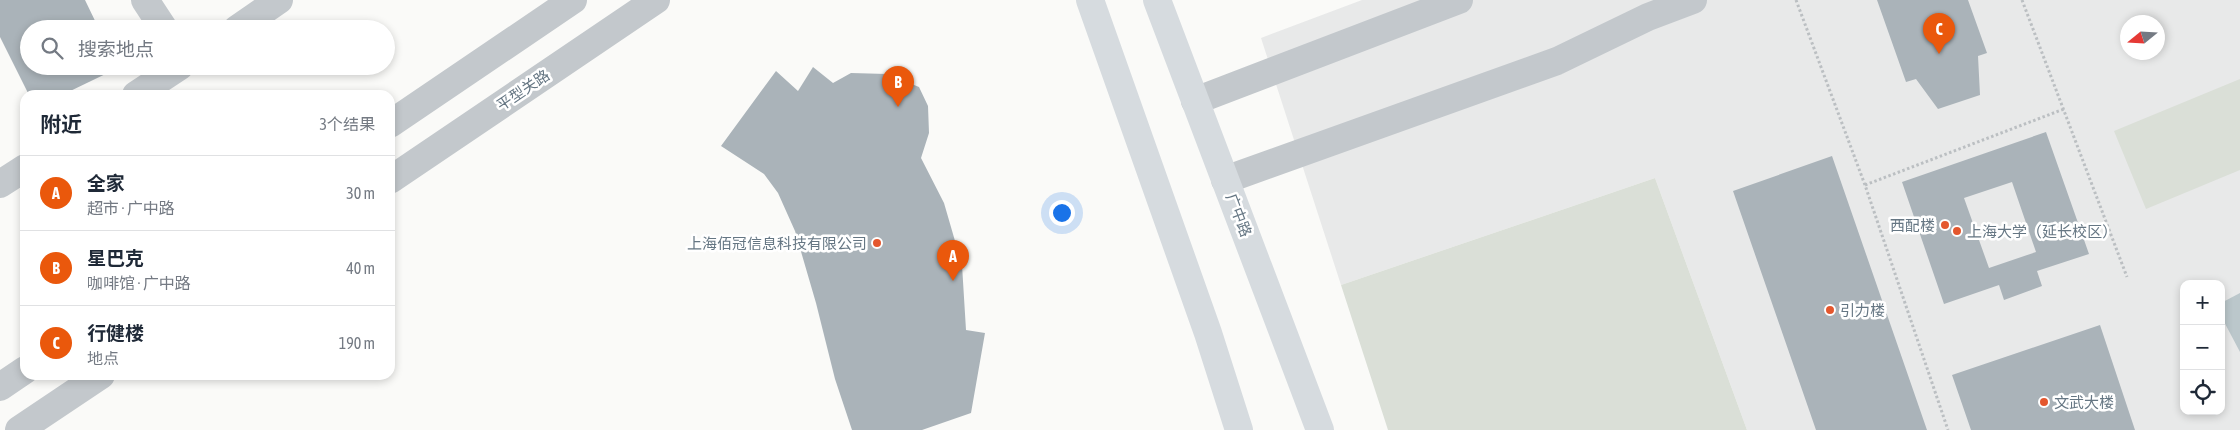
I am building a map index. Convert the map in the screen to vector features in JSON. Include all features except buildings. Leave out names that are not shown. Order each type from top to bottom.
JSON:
[{"type":"main road","points":[[1090,0],[1208,333],[1240,430]]},
{"type":"main road","name":"广中路","points":[[1157,0],[1320,430]]},
{"type":"street","points":[[145,0],[158,20]]},
{"type":"street","points":[[250,20],[279,0]]},
{"type":"street","points":[[395,121],[573,0]]},
{"type":"street","name":"平型关路","points":[[395,177],[656,0]]},
{"type":"street","points":[[1195,101],[1459,0]]},
{"type":"street","points":[[1225,180],[1556,61],[1648,17],[1693,0]]},
{"type":"street","points":[[144,90],[166,75]]},
{"type":"street","points":[[0,184],[20,171]]},
{"type":"street","points":[[0,387],[20,373]]},
{"type":"street","points":[[19,430],[93,380]]},
{"type":"path","points":[[1796,0],[1864,185],[1948,430]]},
{"type":"path","points":[[2022,0],[2127,277]]},
{"type":"path","points":[[1864,185],[2064,109]]},
{"type":"shaded area","name":"上海大学（延长校区）","points":[[1362,0],[2240,0],[2240,430],[1747,430],[1655,178],[1341,285],[1261,38]]},
{"type":"shaded area","points":[[2240,79],[2240,170],[2146,209],[2114,131]]},
{"type":"shaded area","points":[[1655,178],[1747,430],[1388,430],[1341,285]]},
{"type":"shaded area","points":[[2240,293],[2240,352],[2225,324],[2225,301]]},
{"type":"place","name":"行健楼","points":[[1939,54]]},
{"type":"place","name":"星巴克","points":[[898,107]]},
{"type":"place","name":"西配楼","points":[[1945,225]]},
{"type":"place","name":"上海大学（延长校区）","points":[[1957,231]]},
{"type":"place","name":"上海佰冠信息科技有限公司","points":[[877,243]]},
{"type":"place","name":"全家","points":[[953,281]]},
{"type":"place","name":"引力楼","points":[[1830,310]]},
{"type":"place","name":"文武大楼","points":[[2044,402]]}]
